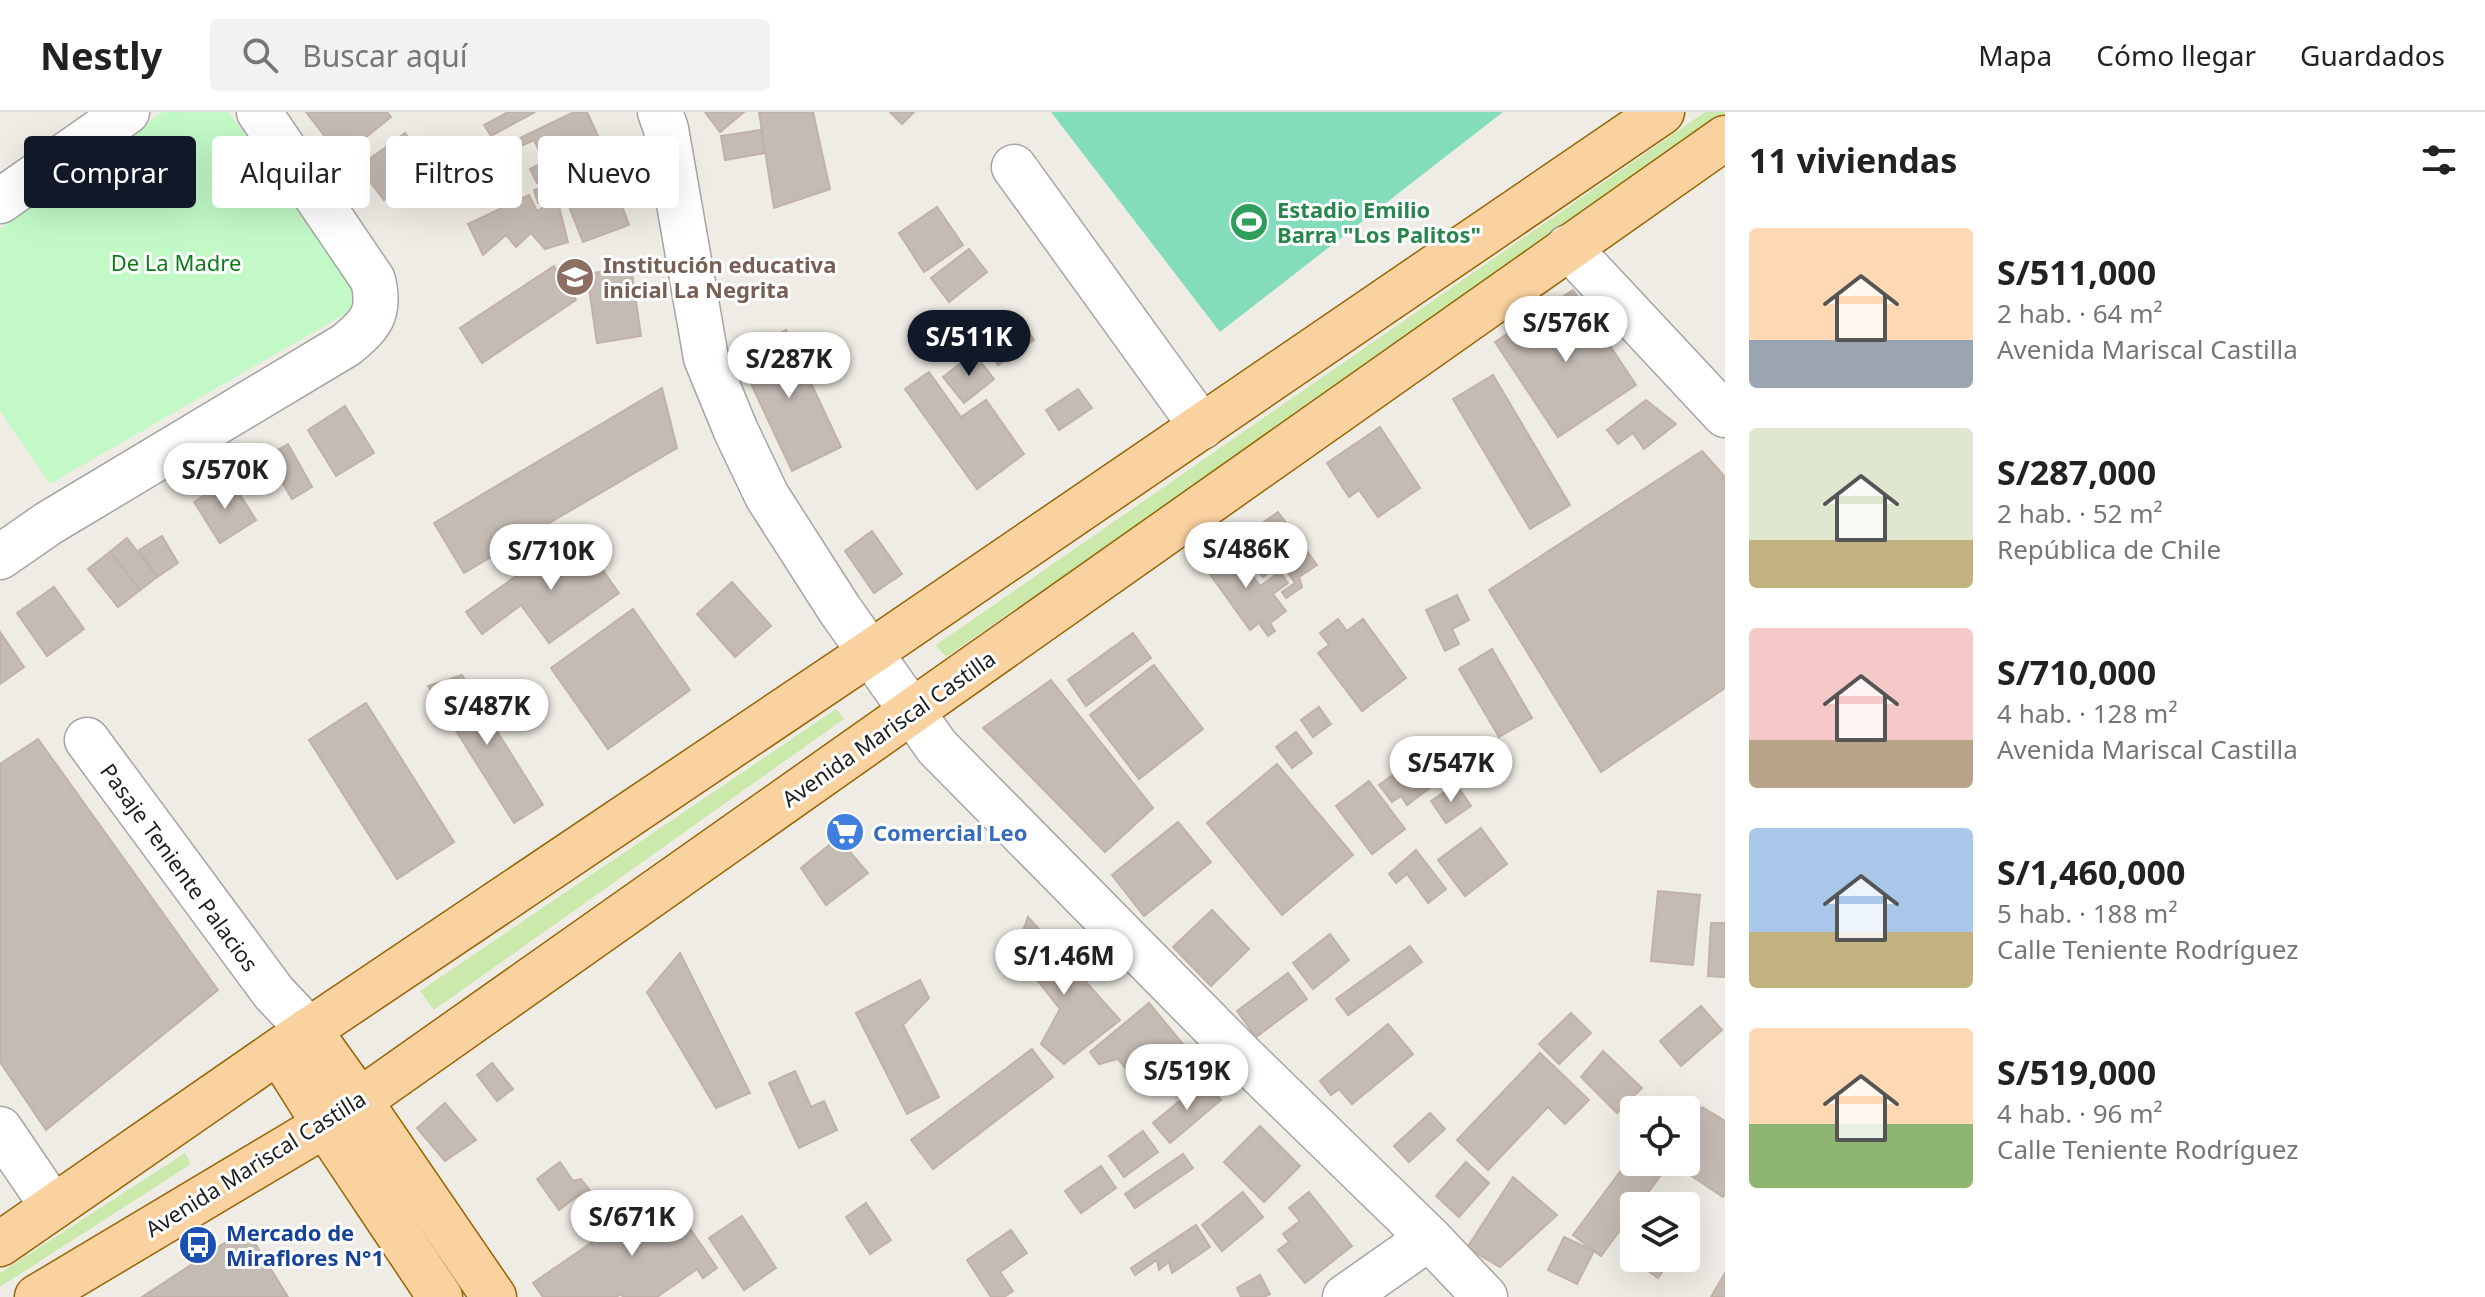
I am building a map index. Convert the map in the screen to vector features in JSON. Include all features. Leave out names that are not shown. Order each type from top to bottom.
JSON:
[{"type":"main road","points":[[0,1244],[1662,112]]},
{"type":"main road","name":"Avenida Mariscal Castilla","points":[[37,1297],[325,1125],[1725,138]]},
{"type":"main road","points":[[294,1041],[359,1100],[494,1297]]},
{"type":"main road","points":[[294,1041],[325,1125],[440,1297]]},
{"type":"main road","points":[[0,1208],[53,1207]]},
{"type":"main road","points":[[62,1297],[90,1265]]},
{"type":"street","points":[[0,201],[127,112]]},
{"type":"street","points":[[0,557],[49,523],[346,345],[368,326],[375,309],[373,280],[259,112]]},
{"type":"street","points":[[660,112],[666,129],[706,358],[767,496],[824,587],[937,747],[1485,1297]]},
{"type":"street","points":[[1014,167],[1202,427]]},
{"type":"street","points":[[1568,247],[1725,415]]},
{"type":"street","name":"Pasaje Teniente Palacios","points":[[87,740],[274,993],[294,1041]]},
{"type":"street","points":[[0,1129],[53,1207]]},
{"type":"street","points":[[1345,1297],[1429,1238]]},
{"type":"green space","name":"De La Madre","points":[[163,112],[228,112],[246,136],[212,136],[212,208],[301,208],[361,287],[359,306],[50,484],[0,411],[0,229],[29,208],[196,208],[196,136],[130,136]]},
{"type":"green space","name":"Estadio Emilio Barra \"Los Palitos\"","points":[[1051,112],[1503,112],[1220,332]]},
{"type":"green space","points":[[1705,112],[1725,112],[1725,117],[946,657],[936,645]]},
{"type":"green space","points":[[836,709],[844,719],[434,1010],[420,991]]},
{"type":"green space","points":[[185,1153],[191,1164],[0,1287],[0,1273]]},
{"type":"building","points":[[306,112],[387,112],[391,117],[367,136],[325,136]]},
{"type":"building","points":[[508,112],[535,112],[491,136],[484,125]]},
{"type":"building","points":[[574,112],[587,112],[598,136],[538,136],[538,148],[534,140],[522,146],[522,137]]},
{"type":"building","points":[[705,112],[744,112],[720,132]]},
{"type":"building","points":[[759,112],[813,112],[830,189],[774,208]]},
{"type":"building","points":[[890,112],[914,112],[902,124]]},
{"type":"building","points":[[761,130],[765,153],[725,160],[721,136]]},
{"type":"building","points":[[386,147],[384,200],[370,182],[370,159]]},
{"type":"building","points":[[538,165],[538,183],[537,183],[530,169]]},
{"type":"building","points":[[529,195],[537,211],[559,208],[568,242],[545,249],[531,233],[516,247],[506,235],[483,255],[468,224],[502,208],[522,208],[522,198]]},
{"type":"building","points":[[937,207],[963,245],[924,272],[899,233]]},
{"type":"building","points":[[623,208],[629,225],[583,242],[570,209]]},
{"type":"building","points":[[969,249],[987,272],[949,302],[931,278]]},
{"type":"building","points":[[554,266],[576,300],[482,363],[460,328]]},
{"type":"building","points":[[631,267],[641,336],[597,343],[587,274]]},
{"type":"building","points":[[1573,290],[1636,385],[1558,437],[1495,342]]},
{"type":"building","points":[[1019,317],[1034,340],[998,365],[983,342]]},
{"type":"building","points":[[786,330],[841,447],[792,471],[737,354]]},
{"type":"building","points":[[974,353],[994,379],[964,403],[943,377]]},
{"type":"building","points":[[929,372],[961,417],[986,400],[1024,454],[977,489],[905,389]]},
{"type":"building","points":[[1493,375],[1570,505],[1530,529],[1453,399]]},
{"type":"building","points":[[662,388],[677,448],[464,573],[434,523]]},
{"type":"building","points":[[1078,389],[1092,408],[1059,430],[1046,410]]},
{"type":"building","points":[[1646,400],[1676,424],[1644,449],[1633,433],[1618,444],[1607,430]]},
{"type":"building","points":[[345,406],[374,453],[336,476],[308,430]]},
{"type":"building","points":[[1380,427],[1420,488],[1378,517],[1359,490],[1349,497],[1327,463]]},
{"type":"building","points":[[288,444],[312,487],[292,499],[267,456]]},
{"type":"building","points":[[1702,451],[1725,477],[1725,688],[1601,772],[1489,590]]},
{"type":"building","points":[[230,479],[256,520],[220,543],[194,502]]},
{"type":"building","points":[[1278,512],[1317,565],[1299,577],[1302,587],[1286,598],[1282,592],[1295,583],[1281,563],[1263,577],[1237,541]]},
{"type":"building","points":[[872,531],[902,574],[874,593],[845,551]]},
{"type":"building","points":[[576,533],[619,593],[549,643],[521,605],[482,634],[466,612]]},
{"type":"building","points":[[162,536],[178,563],[157,577],[139,550]]},
{"type":"building","points":[[127,538],[157,577],[140,590],[110,552]]},
{"type":"building","points":[[1230,544],[1260,586],[1280,572],[1288,583],[1273,594],[1286,611],[1270,623],[1275,631],[1268,636],[1259,623],[1250,630],[1202,563]]},
{"type":"building","points":[[110,552],[140,590],[118,607],[88,569]]},
{"type":"building","points":[[732,582],[771,626],[735,657],[697,614]]},
{"type":"building","points":[[54,587],[84,629],[47,656],[17,613]]},
{"type":"building","points":[[1457,595],[1469,620],[1452,629],[1459,644],[1445,651],[1426,610]]},
{"type":"building","points":[[633,609],[690,690],[608,749],[551,668]]},
{"type":"building","points":[[1338,619],[1347,631],[1363,619],[1406,678],[1362,711],[1318,653],[1329,645],[1320,633]]},
{"type":"building","points":[[0,632],[24,667],[0,684]]},
{"type":"building","points":[[1133,633],[1151,658],[1086,706],[1068,680]]},
{"type":"building","points":[[1492,649],[1532,718],[1499,737],[1459,669]]},
{"type":"building","points":[[1154,665],[1203,729],[1139,779],[1090,715]]},
{"type":"building","points":[[462,675],[543,805],[514,823],[428,686]]},
{"type":"building","points":[[1051,680],[1153,808],[1105,852],[983,728]]},
{"type":"building","points":[[366,703],[454,842],[397,879],[309,740]]},
{"type":"building","points":[[1319,707],[1331,724],[1313,737],[1301,720]]},
{"type":"building","points":[[1296,732],[1312,753],[1292,768],[1276,747]]},
{"type":"building","points":[[38,739],[218,990],[46,1130],[0,1062],[0,764]]},
{"type":"building","points":[[1420,755],[1439,781],[1407,805],[1401,796],[1392,802],[1379,785]]},
{"type":"building","points":[[1277,764],[1353,855],[1282,915],[1207,823]]},
{"type":"building","points":[[1369,781],[1405,829],[1372,854],[1336,806]]},
{"type":"building","points":[[1456,784],[1471,806],[1446,823],[1431,801]]},
{"type":"building","points":[[1178,822],[1211,862],[1144,916],[1112,875]]},
{"type":"building","points":[[1481,828],[1507,864],[1465,896],[1438,860]]},
{"type":"building","points":[[838,838],[868,873],[826,905],[801,868]]},
{"type":"building","points":[[1416,850],[1446,889],[1428,903],[1407,874],[1396,883],[1389,874]]},
{"type":"building","points":[[1658,891],[1700,895],[1693,965],[1651,961]]},
{"type":"building","points":[[1212,910],[1249,949],[1211,986],[1173,947]]},
{"type":"building","points":[[1028,917],[1120,1020],[1064,1064],[1041,1044],[1060,1009],[1015,952]]},
{"type":"building","points":[[1711,923],[1725,923],[1725,977],[1708,976]]},
{"type":"building","points":[[1330,934],[1349,960],[1313,989],[1293,963]]},
{"type":"building","points":[[1410,946],[1422,962],[1348,1015],[1336,999]]},
{"type":"building","points":[[680,953],[750,1093],[716,1108],[647,992]]},
{"type":"building","points":[[1288,973],[1307,999],[1256,1037],[1237,1011]]},
{"type":"building","points":[[920,980],[929,998],[903,1025],[939,1097],[907,1114],[856,1013]]},
{"type":"building","points":[[1149,1003],[1187,1049],[1141,1087],[1118,1059],[1099,1064],[1090,1052]]},
{"type":"building","points":[[1701,1006],[1722,1030],[1681,1066],[1660,1041]]},
{"type":"building","points":[[1571,1013],[1591,1033],[1559,1064],[1539,1044]]},
{"type":"building","points":[[1388,1024],[1413,1054],[1352,1104],[1339,1089],[1331,1095],[1320,1081]]},
{"type":"building","points":[[1032,1049],[1053,1077],[933,1169],[911,1140]]},
{"type":"building","points":[[1603,1051],[1642,1088],[1634,1096],[1620,1096],[1620,1110],[1617,1113],[1581,1077]]},
{"type":"building","points":[[1540,1053],[1589,1100],[1565,1124],[1548,1107],[1488,1170],[1457,1140]]},
{"type":"building","points":[[492,1063],[513,1089],[497,1101],[477,1075]]},
{"type":"building","points":[[795,1071],[811,1107],[824,1101],[837,1130],[799,1148],[769,1083]]},
{"type":"building","points":[[1204,1081],[1221,1100],[1170,1143],[1153,1123]]},
{"type":"building","points":[[445,1103],[476,1140],[445,1161],[417,1128]]},
{"type":"building","points":[[1702,1107],[1725,1121],[1723,1197],[1692,1176],[1700,1176]]},
{"type":"building","points":[[1430,1113],[1445,1129],[1409,1162],[1394,1146]]},
{"type":"building","points":[[1260,1126],[1300,1166],[1264,1202],[1224,1162]]},
{"type":"building","points":[[1143,1131],[1158,1152],[1124,1177],[1109,1156]]},
{"type":"building","points":[[1183,1154],[1193,1168],[1135,1208],[1125,1194]]},
{"type":"building","points":[[560,1162],[573,1181],[581,1179],[593,1195],[583,1201],[579,1195],[559,1210],[537,1179]]},
{"type":"building","points":[[1466,1162],[1489,1183],[1459,1217],[1436,1196]]},
{"type":"building","points":[[1101,1166],[1116,1188],[1081,1213],[1065,1191]]},
{"type":"building","points":[[1620,1172],[1620,1176],[1660,1176],[1648,1192],[1620,1192],[1620,1230],[1601,1256],[1573,1235]]},
{"type":"building","points":[[1513,1177],[1557,1215],[1500,1267],[1467,1248]]},
{"type":"building","points":[[665,1192],[717,1268],[703,1278],[697,1269],[657,1297],[623,1297],[621,1294],[616,1297],[543,1297],[533,1283]]},
{"type":"building","points":[[1243,1192],[1263,1217],[1222,1251],[1202,1225]]},
{"type":"building","points":[[1309,1192],[1352,1246],[1305,1283],[1278,1250],[1289,1242],[1283,1234],[1300,1221],[1289,1208]]},
{"type":"building","points":[[866,1203],[891,1240],[870,1254],[846,1217]]},
{"type":"building","points":[[742,1216],[776,1268],[744,1290],[709,1238]]},
{"type":"building","points":[[1196,1225],[1210,1247],[1172,1273],[1169,1262],[1159,1270],[1157,1260],[1135,1275],[1131,1268]]},
{"type":"building","points":[[246,1229],[288,1297],[142,1297]]},
{"type":"building","points":[[1011,1230],[1027,1253],[1000,1272],[1013,1291],[1004,1297],[991,1297],[967,1260]]},
{"type":"building","points":[[1564,1237],[1594,1251],[1577,1284],[1548,1270]]},
{"type":"building","points":[[1725,1273],[1725,1297],[1711,1297]]},
{"type":"building","points":[[1260,1275],[1270,1294],[1241,1297],[1237,1288]]},
{"type":"place","name":"Estadio Emilio Barra \"Los Palitos\"","points":[[1249,222]]},
{"type":"place","name":"Institución educativa inicial La Negrita","points":[[575,277]]},
{"type":"place","name":"Comercial Leo","points":[[845,832]]},
{"type":"place","name":"Mercado de Miraflores N°1","points":[[198,1245]]}]
